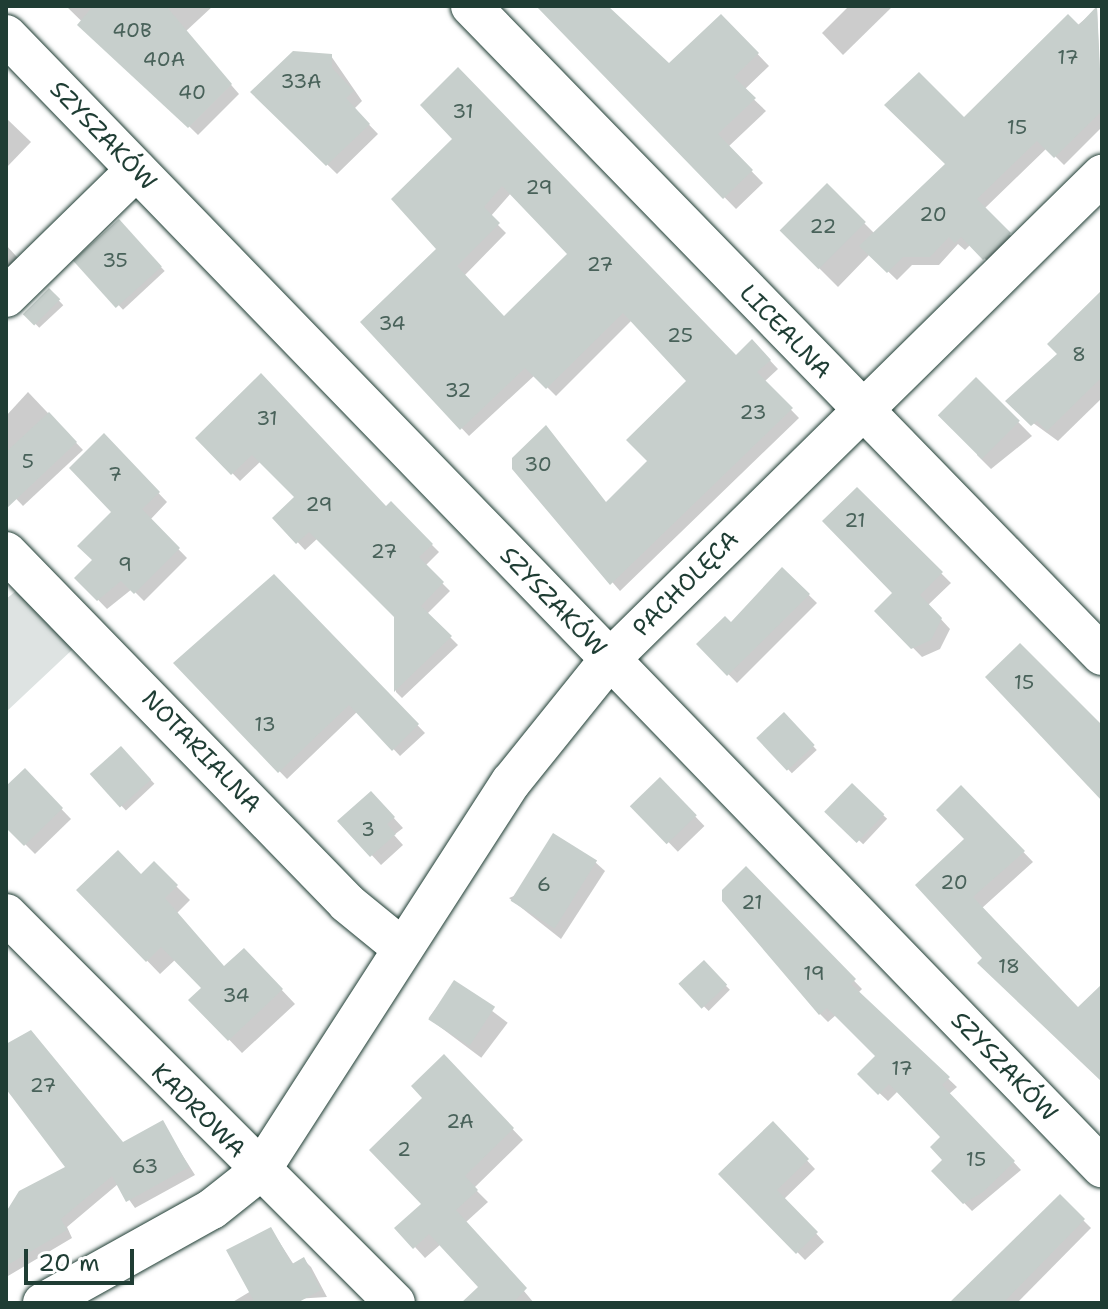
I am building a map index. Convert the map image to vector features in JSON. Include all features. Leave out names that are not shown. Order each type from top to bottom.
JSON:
[{"type":"street","name":"LICEALNA","points":[[471,6],[861,411],[1102,655]]},
{"type":"street","name":"SZYSZAKÓW","points":[[6,35],[1102,1167]]},
{"type":"street","points":[[6,297],[136,170]]},
{"type":"street","name":"PACHOLĘCA","points":[[43,1303],[212,1209],[260,1171],[401,947],[529,758],[609,660],[1102,175]]},
{"type":"street","name":"NOTARIALNA","points":[[6,552],[347,903],[401,947]]},
{"type":"street","name":"KADROWA","points":[[6,914],[395,1303]]},
{"type":"shaded area","points":[[16,591],[73,649],[6,712],[6,599]]},
{"type":"building","points":[[93,6],[166,6],[232,84],[188,128],[77,25]]},
{"type":"building","points":[[536,6],[608,6],[669,63],[721,14],[759,53],[734,77],[756,98],[718,134],[753,170],[723,199]]},
{"type":"building","points":[[1097,6],[1102,111],[1054,158],[1037,141],[977,199],[1011,233],[983,260],[961,237],[955,243],[949,237],[930,257],[903,257],[887,273],[859,246],[945,164],[884,105],[919,72],[964,117],[1068,14],[1079,25]]},
{"type":"building","points":[[293,51],[332,54],[332,68],[354,91],[346,98],[370,124],[326,166],[250,92]]},
{"type":"building","points":[[458,67],[736,355],[752,339],[771,360],[757,372],[793,408],[610,585],[512,469],[512,458],[546,425],[606,502],[647,461],[626,440],[686,381],[623,313],[546,389],[525,368],[460,430],[360,322],[436,249],[391,199],[452,139],[420,105]],"holes":[[[502,186],[567,254],[504,316],[457,266],[500,223],[484,207]]]},
{"type":"building","points":[[827,183],[866,222],[819,269],[780,230]]},
{"type":"building","points":[[119,219],[162,267],[116,308],[73,260]]},
{"type":"building","points":[[49,288],[60,299],[34,325],[23,314]]},
{"type":"building","points":[[1102,290],[1102,377],[1047,431],[1037,421],[1031,426],[1005,401],[1057,354],[1047,344]]},
{"type":"building","points":[[261,373],[386,506],[391,501],[433,544],[419,557],[444,582],[421,606],[452,636],[394,692],[394,617],[309,532],[296,544],[272,518],[294,497],[252,455],[231,475],[195,438]]},
{"type":"building","points":[[976,377],[1020,421],[982,459],[938,415]]},
{"type":"building","points":[[49,412],[77,442],[6,509],[6,452]]},
{"type":"building","points":[[104,433],[160,492],[142,509],[180,548],[134,594],[121,581],[97,601],[74,578],[92,560],[77,546],[111,512],[69,468]]},
{"type":"building","points":[[857,487],[943,572],[920,595],[942,618],[931,640],[911,649],[874,611],[892,593],[822,521]]},
{"type":"building","points":[[782,567],[810,594],[727,676],[696,644],[725,616],[731,622]]},
{"type":"building","points":[[274,574],[419,724],[392,751],[349,705],[278,773],[173,663]]},
{"type":"building","points":[[1020,643],[1102,725],[1102,801],[985,677]]},
{"type":"building","points":[[784,712],[815,745],[787,771],[756,738]]},
{"type":"building","points":[[121,746],[151,779],[120,808],[90,774]]},
{"type":"building","points":[[25,768],[63,808],[24,846],[6,828],[6,786]]},
{"type":"building","points":[[660,777],[697,815],[667,844],[630,806]]},
{"type":"building","points":[[852,783],[884,814],[857,843],[824,812]]},
{"type":"building","points":[[961,785],[1025,851],[973,897],[1078,1007],[1102,984],[1102,1082],[977,963],[982,958],[915,885],[964,839],[936,810]]},
{"type":"building","points":[[371,791],[395,817],[387,824],[396,834],[370,857],[337,821]]},
{"type":"building","points":[[553,833],[597,861],[555,928],[511,901]]},
{"type":"building","points":[[118,850],[141,874],[154,861],[178,885],[165,898],[224,966],[244,948],[283,989],[228,1041],[188,1000],[201,988],[161,947],[146,962],[76,890]]},
{"type":"building","points":[[746,866],[856,979],[851,984],[950,1077],[942,1085],[1015,1161],[983,1192],[963,1204],[931,1171],[942,1160],[930,1147],[940,1137],[889,1084],[878,1095],[857,1074],[875,1056],[827,1008],[819,1015],[722,901],[722,890]]},
{"type":"building","points":[[704,960],[727,985],[702,1009],[678,984]]},
{"type":"building","points":[[454,980],[495,1007],[469,1046],[428,1019]]},
{"type":"building","points":[[31,1030],[123,1142],[163,1120],[189,1167],[126,1202],[112,1176],[61,1219],[67,1230],[6,1266],[6,1212],[19,1191],[65,1167],[6,1089],[6,1044]]},
{"type":"building","points":[[444,1054],[514,1128],[465,1176],[478,1190],[456,1210],[527,1288],[513,1303],[461,1303],[478,1287],[429,1234],[413,1249],[394,1228],[421,1204],[369,1150],[422,1098],[411,1086]]},
{"type":"building","points":[[773,1121],[809,1159],[777,1190],[818,1232],[796,1254],[718,1174]]},
{"type":"building","points":[[1060,1194],[1085,1219],[1003,1303],[949,1303]]},
{"type":"building","points":[[271,1227],[292,1264],[304,1257],[321,1290],[297,1303],[255,1303],[226,1250]]}]
